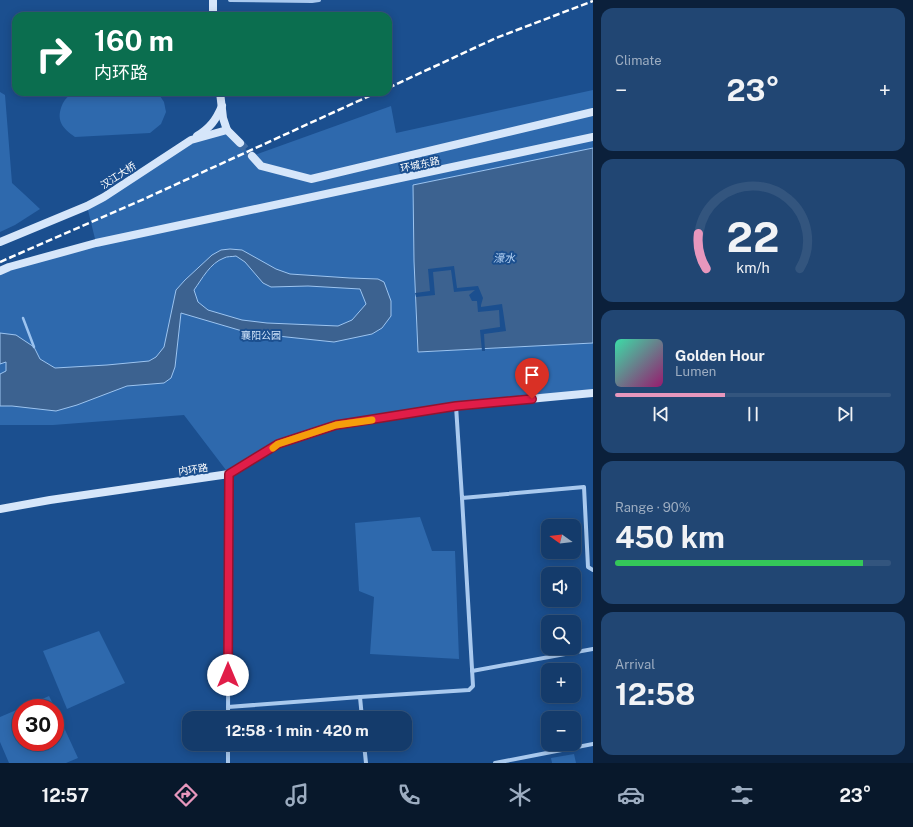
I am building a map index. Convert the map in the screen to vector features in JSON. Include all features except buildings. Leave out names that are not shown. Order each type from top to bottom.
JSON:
[{"type":"main road","points":[[213,0],[213,12]]},
{"type":"main road","points":[[221,96],[223,118],[227,130],[240,143]]},
{"type":"main road","points":[[190,140],[205,131],[217,118],[222,106]]},
{"type":"main road","name":"环城东路","points":[[252,156],[262,166],[312,179],[593,112]]},
{"type":"main road","name":"汉江大桥","points":[[0,242],[87,206],[190,140],[227,130]]},
{"type":"main road","name":"环城东路","points":[[0,271],[9,267],[96,243],[593,137]]},
{"type":"main road","name":"内环路","points":[[0,509],[50,500],[229,474],[278,444],[336,425],[456,406],[593,393]]},
{"type":"street","points":[[230,0],[319,0]]},
{"type":"street","points":[[228,707],[469,690],[473,686],[456,406]]},
{"type":"street","points":[[228,711],[229,474]]},
{"type":"street","points":[[462,498],[584,487],[588,567],[593,570]]},
{"type":"street","points":[[472,671],[593,649]]},
{"type":"street","points":[[360,697],[361,711]]},
{"type":"street","points":[[495,763],[593,744]]},
{"type":"street","points":[[228,751],[228,763]]},
{"type":"street","points":[[365,751],[366,763]]},
{"type":"green space","name":"襄阳公园","points":[[593,90],[593,148],[413,185],[414,261],[418,352],[593,343],[593,393],[456,406],[336,425],[278,444],[229,474],[184,415],[53,425],[0,425],[0,271],[96,243],[87,206],[191,140],[227,130],[252,156],[391,106],[396,133]]},
{"type":"green space","points":[[0,92],[5,95],[12,183],[40,209],[15,225],[0,232]]},
{"type":"green space","points":[[160,96],[164,102],[166,112],[161,124],[150,133],[75,137],[63,127],[60,119],[61,109],[67,97]]},
{"type":"green space","points":[[420,517],[432,551],[455,551],[459,659],[370,654],[374,597],[359,591],[355,523]]},
{"type":"green space","points":[[99,631],[125,683],[67,709],[43,651]]},
{"type":"green space","points":[[49,696],[50,699],[42,699]]},
{"type":"green space","points":[[12,712],[12,751],[64,751],[64,728],[78,758],[66,763],[9,763],[0,742],[0,717]]},
{"type":"green space","points":[[574,754],[576,763],[552,763],[551,758]]},
{"type":"water","name":"濠水","points":[[593,148],[593,343],[418,352],[414,261],[413,185]]},
{"type":"water","points":[[221,250],[242,250],[276,269],[290,274],[378,279],[384,282],[391,301],[391,316],[382,328],[372,334],[334,342],[249,333],[181,313],[175,367],[171,378],[164,383],[127,386],[77,405],[56,411],[0,406],[0,374],[6,371],[6,362],[0,364],[0,333],[16,335],[34,347],[40,359],[55,368],[149,361],[156,357],[164,347],[176,290],[212,255]],"holes":[[[236,256],[245,262],[263,283],[271,287],[308,286],[360,289],[366,304],[352,320],[338,326],[267,323],[242,320],[208,310],[198,302],[194,290],[207,272],[219,260],[225,257]]]},
{"type":"pier","points":[[454,266],[457,288],[478,286],[483,298],[481,307],[502,304],[506,331],[484,334],[485,351],[482,351],[480,330],[500,327],[499,310],[478,312],[477,301],[472,301],[469,295],[475,290],[454,292],[451,270],[433,272],[435,295],[416,297],[415,293],[430,291],[428,269]]},
{"type":"waterway","points":[[23,318],[34,347]]},
{"type":"tunnel","points":[[240,143],[252,156]]},
{"type":"railway","points":[[392,86],[496,38],[593,1]]},
{"type":"railway","points":[[0,262],[144,199],[369,96]]},
{"type":"slow traffic","points":[[273,448],[278,444],[336,425],[372,420]]},
{"type":"route","points":[[228,675],[229,474],[278,444],[336,425],[456,406],[532,399]]}]
